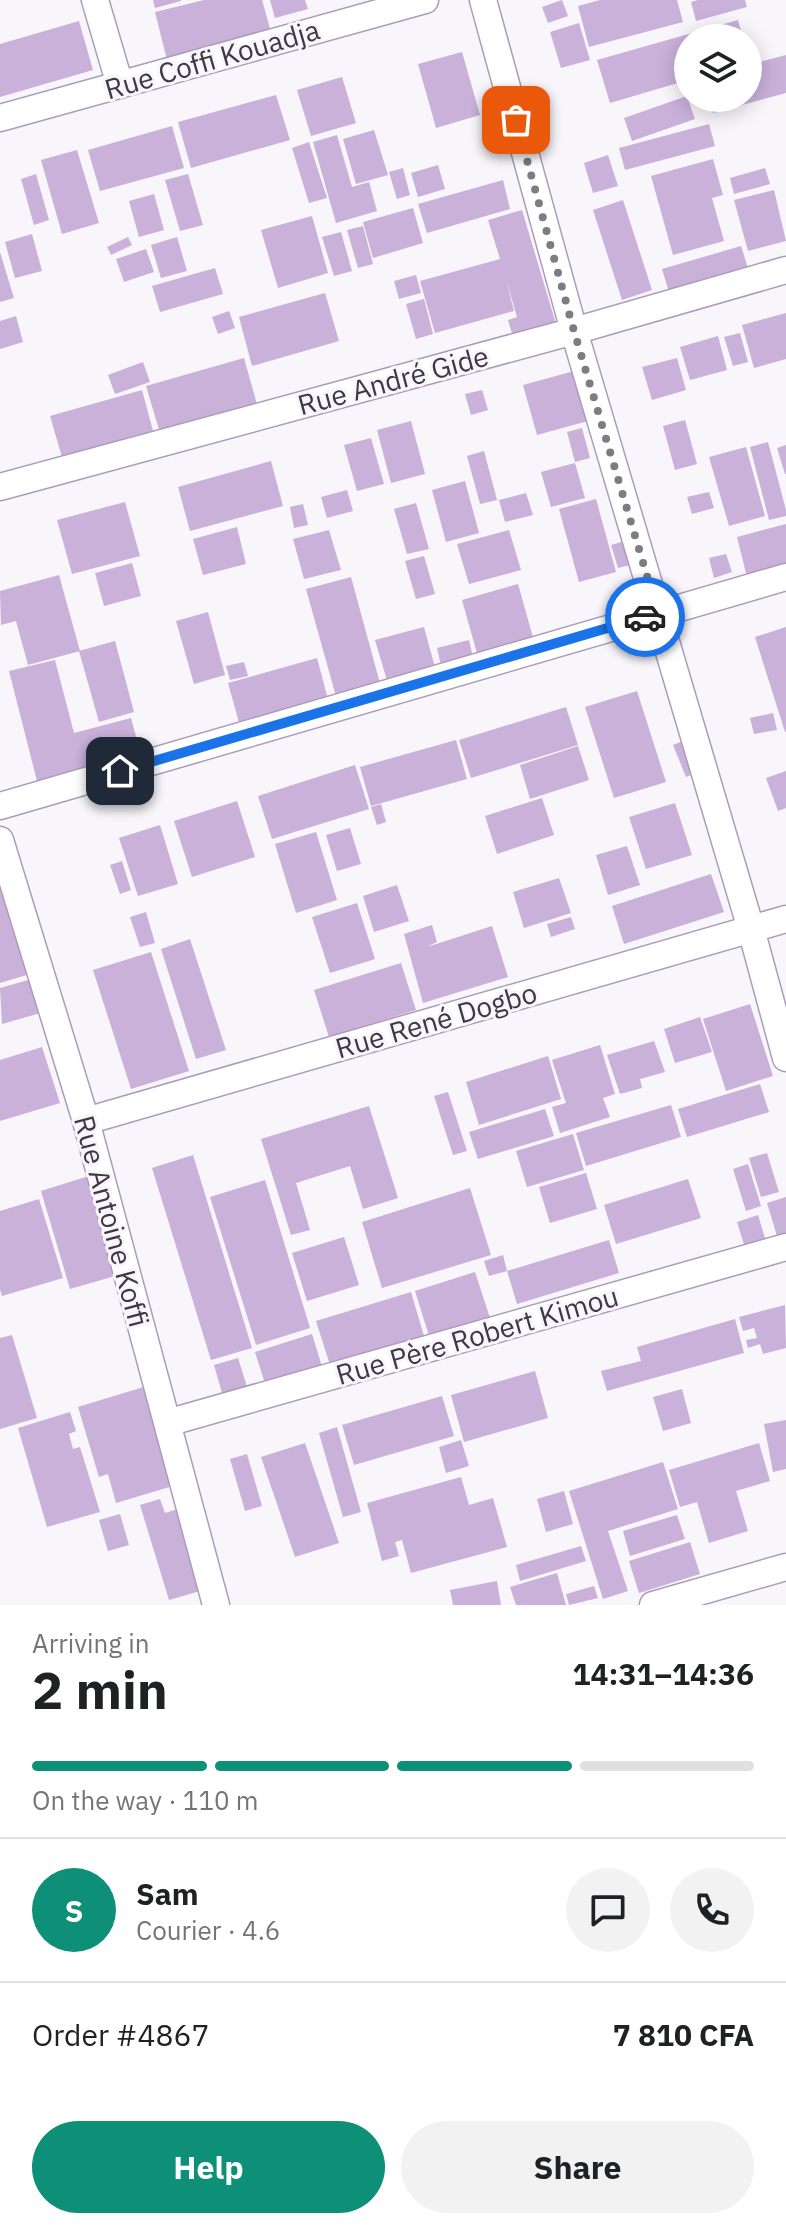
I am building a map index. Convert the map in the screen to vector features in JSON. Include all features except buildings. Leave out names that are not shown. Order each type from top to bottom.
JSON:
[{"type":"street","points":[[95,0],[120,85]]},
{"type":"street","name":"Rue Coffi Kouadja","points":[[0,118],[425,0]]},
{"type":"street","points":[[483,0],[574,331],[751,929],[786,1058]]},
{"type":"street","name":"Rue André Gide","points":[[0,487],[786,270]]},
{"type":"street","points":[[0,806],[786,577]]},
{"type":"street","name":"Rue Antoine Koffi","points":[[0,840],[86,1121],[216,1605]]},
{"type":"street","name":"Rue René Dogbo","points":[[86,1121],[786,919]]},
{"type":"street","name":"Rue Père Robert Kimou","points":[[167,1423],[786,1247]]},
{"type":"street","points":[[653,1605],[786,1567]]},
{"type":"way so far","points":[[516,120],[574,331],[658,613],[645,617]]},
{"type":"route","points":[[120,771],[645,617]]}]
